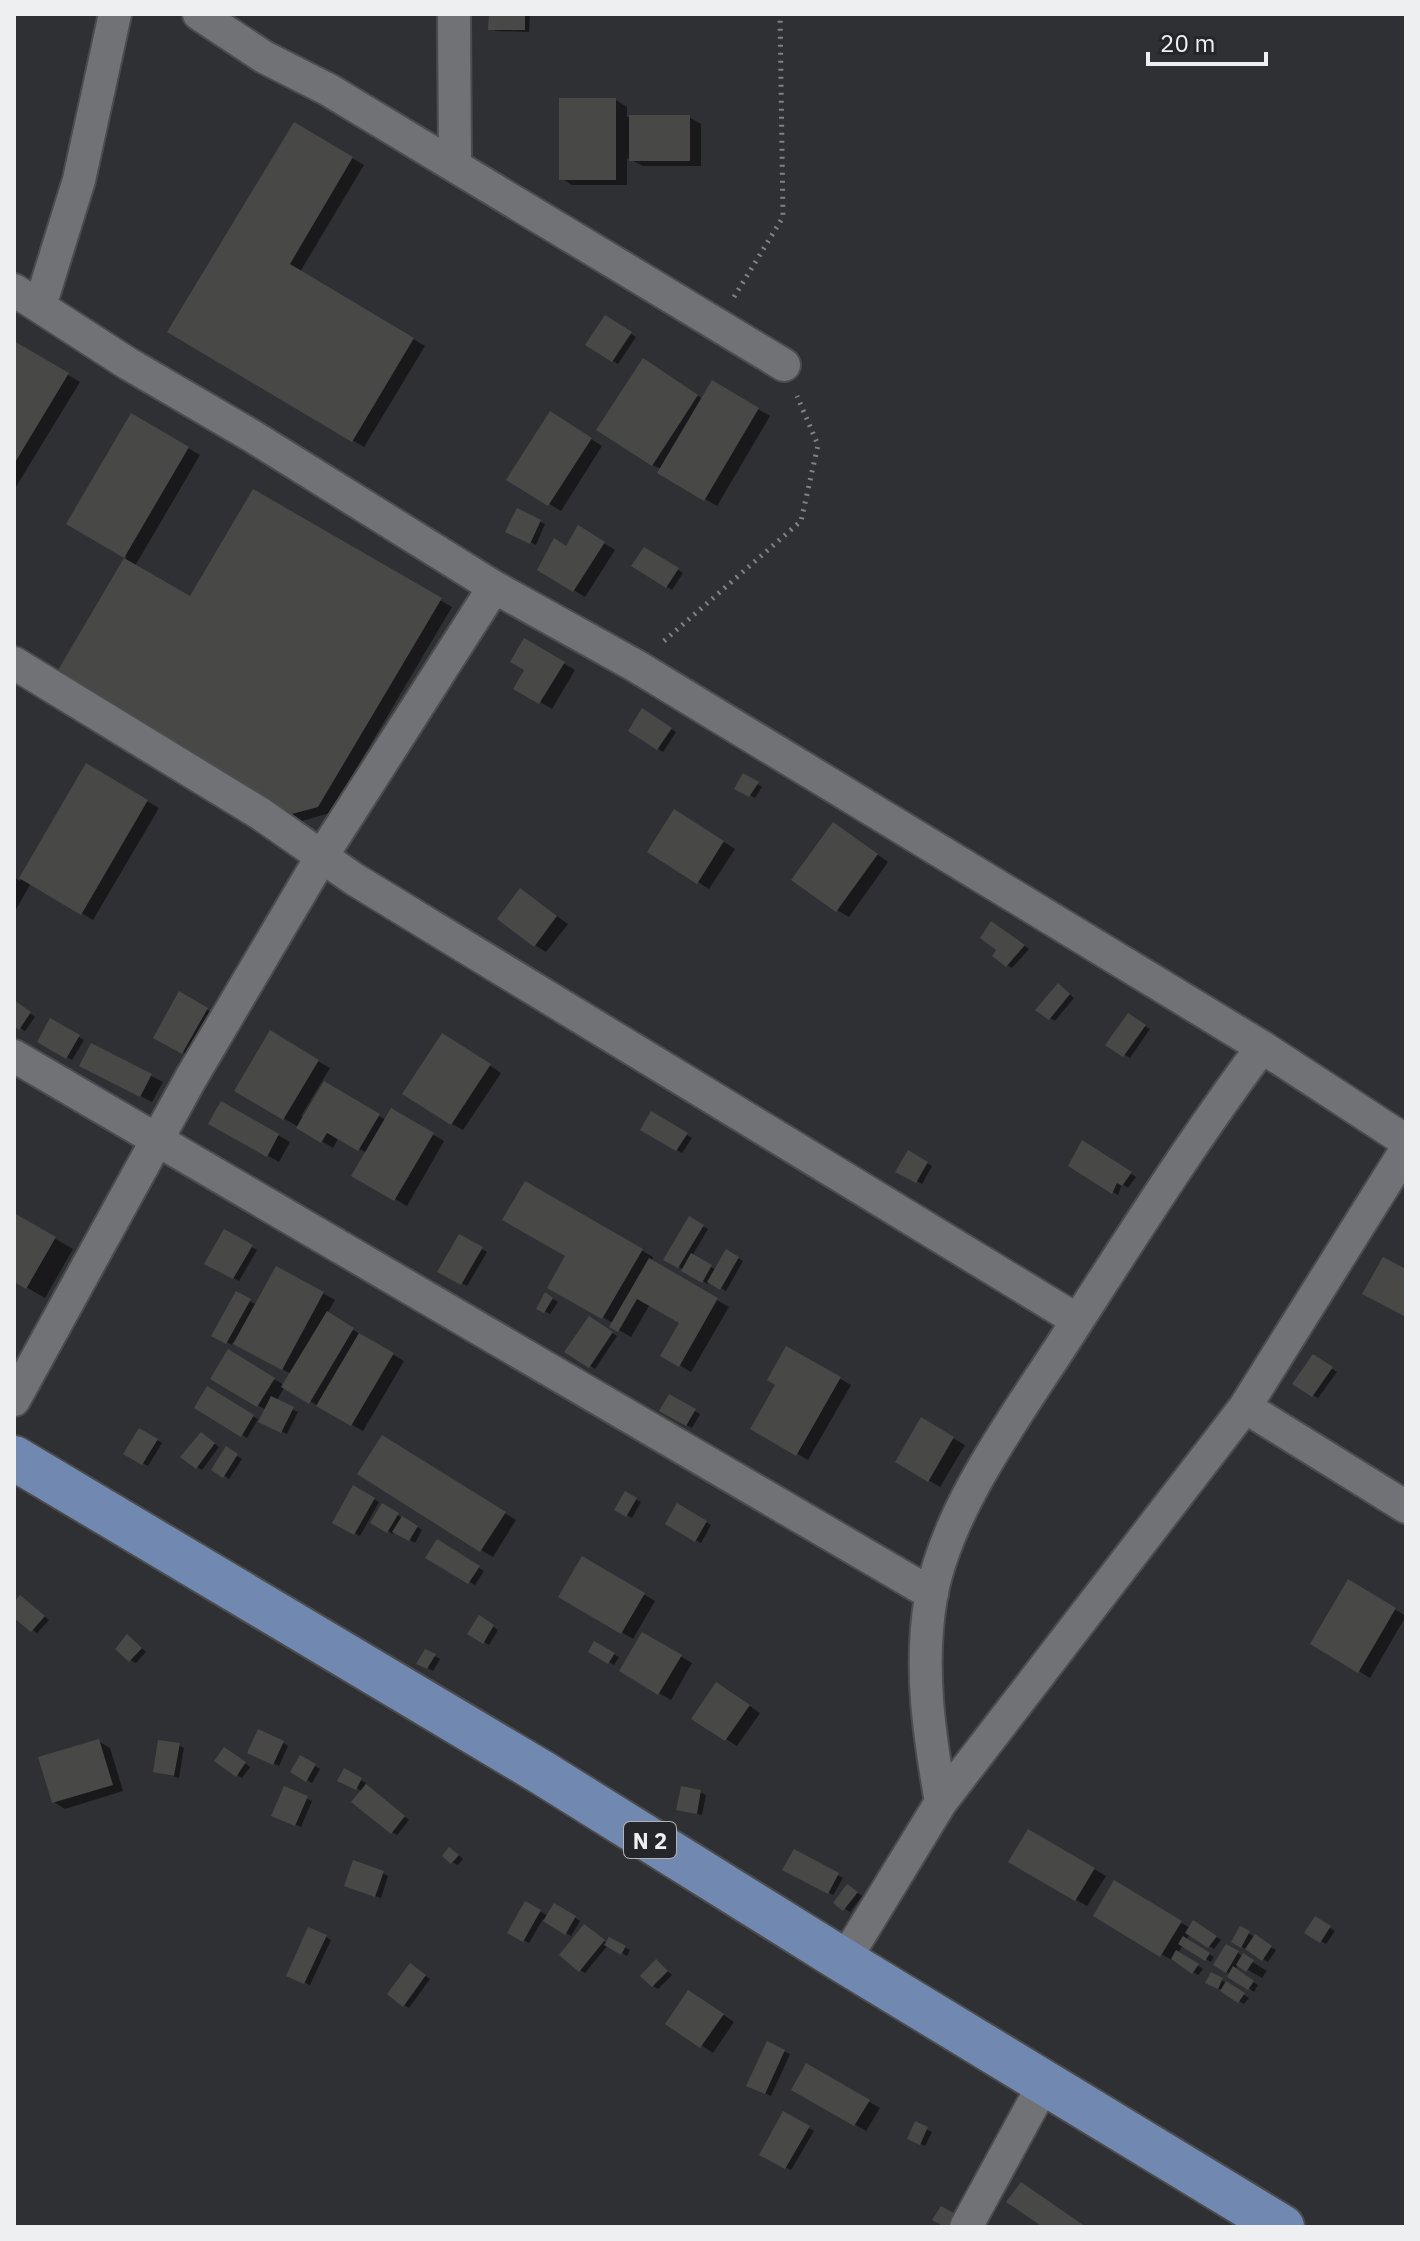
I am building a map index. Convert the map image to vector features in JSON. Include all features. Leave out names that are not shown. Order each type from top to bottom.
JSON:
[{"type":"main road","name":"N 2","points":[[14,1458],[541,1772],[844,1961],[1282,2227]]},
{"type":"street","points":[[115,14],[79,180],[27,298],[127,363],[252,436],[494,587],[636,666],[1262,1047],[1406,1141]]},
{"type":"street","points":[[199,14],[264,57],[329,90],[784,365]]},
{"type":"street","points":[[454,14],[455,166]]},
{"type":"street","points":[[14,1400],[156,1138],[322,856],[494,587]]},
{"type":"street","points":[[14,663],[202,777],[354,879],[1077,1320]]},
{"type":"street","points":[[941,1802],[927,1723],[925,1641],[932,1594],[953,1528],[999,1443],[1077,1320],[1222,1100],[1262,1047]]},
{"type":"street","points":[[14,1056],[932,1594]]},
{"type":"street","points":[[844,1961],[941,1802],[1245,1407],[1406,1150]]},
{"type":"street","points":[[1245,1407],[1406,1507]]},
{"type":"street","points":[[966,2227],[1045,2082]]},
{"type":"path","points":[[717,325],[783,217],[780,14]]},
{"type":"path","points":[[636,666],[801,521],[818,445],[784,365]]},
{"type":"building","points":[[489,14],[525,14],[525,30],[488,30]]},
{"type":"building","points":[[559,98],[616,98],[616,180],[559,180]]},
{"type":"building","points":[[629,115],[690,115],[690,161],[629,161]]},
{"type":"building","points":[[294,122],[353,157],[290,264],[414,338],[352,442],[167,332]]},
{"type":"building","points":[[605,315],[632,332],[612,362],[585,345]]},
{"type":"building","points":[[14,341],[69,373],[14,464]]},
{"type":"building","points":[[643,358],[698,395],[652,466],[596,430]]},
{"type":"building","points":[[712,380],[759,408],[704,501],[657,473]]},
{"type":"building","points":[[550,411],[592,438],[548,506],[506,480]]},
{"type":"building","points":[[131,413],[189,447],[124,558],[66,524]]},
{"type":"building","points":[[253,489],[442,598],[318,807],[288,815],[54,677],[124,558],[190,596]]},
{"type":"building","points":[[517,508],[541,520],[530,544],[505,532]]},
{"type":"building","points":[[578,525],[605,542],[573,592],[537,570],[554,538],[566,546]]},
{"type":"building","points":[[644,547],[679,568],[666,588],[631,566]]},
{"type":"building","points":[[524,638],[565,662],[539,704],[513,689],[524,670],[510,662]]},
{"type":"building","points":[[642,708],[672,728],[657,750],[628,731]]},
{"type":"building","points":[[86,763],[148,800],[81,915],[19,878]]},
{"type":"building","points":[[743,773],[759,782],[749,797],[734,789]]},
{"type":"building","points":[[674,809],[724,841],[697,884],[647,852]]},
{"type":"building","points":[[833,822],[878,854],[836,912],[791,880]]},
{"type":"building","points":[[520,888],[557,916],[534,947],[497,919]]},
{"type":"building","points":[[991,921],[1025,945],[1006,967],[992,956],[996,950],[980,938]]},
{"type":"building","points":[[1058,983],[1070,994],[1049,1020],[1035,1010]]},
{"type":"building","points":[[179,991],[208,1008],[182,1054],[153,1038]]},
{"type":"building","points":[[14,1000],[31,1012],[19,1030],[14,1026]]},
{"type":"building","points":[[1128,1013],[1146,1025],[1123,1057],[1105,1045]]},
{"type":"building","points":[[50,1018],[80,1035],[66,1059],[37,1042]]},
{"type":"building","points":[[270,1030],[319,1060],[283,1120],[234,1091]]},
{"type":"building","points":[[442,1033],[491,1064],[451,1125],[402,1094]]},
{"type":"building","points":[[91,1043],[152,1074],[140,1097],[79,1066]]},
{"type":"building","points":[[324,1081],[380,1114],[358,1151],[327,1133],[321,1143],[296,1128]]},
{"type":"building","points":[[221,1101],[279,1134],[267,1157],[208,1124]]},
{"type":"building","points":[[391,1108],[434,1133],[394,1201],[351,1176]]},
{"type":"building","points":[[651,1111],[688,1133],[676,1151],[640,1130]]},
{"type":"building","points":[[1082,1140],[1132,1172],[1122,1186],[1117,1183],[1112,1194],[1068,1166]]},
{"type":"building","points":[[908,1150],[928,1162],[916,1183],[895,1172]]},
{"type":"building","points":[[525,1181],[643,1249],[602,1319],[547,1288],[565,1256],[502,1220]]},
{"type":"building","points":[[14,1213],[56,1237],[26,1289],[14,1282]]},
{"type":"building","points":[[689,1216],[704,1225],[678,1268],[663,1260]]},
{"type":"building","points":[[224,1229],[253,1245],[233,1279],[204,1264]]},
{"type":"building","points":[[459,1234],[483,1247],[461,1285],[437,1272]]},
{"type":"building","points":[[726,1249],[739,1257],[720,1290],[707,1282]]},
{"type":"building","points":[[691,1253],[712,1265],[702,1283],[681,1271]]},
{"type":"building","points":[[1383,1257],[1406,1269],[1406,1317],[1362,1294]]},
{"type":"building","points":[[649,1258],[718,1298],[679,1367],[660,1356],[679,1323],[637,1299],[618,1332],[609,1327]]},
{"type":"building","points":[[276,1266],[324,1292],[282,1370],[233,1344]]},
{"type":"building","points":[[236,1291],[251,1299],[226,1344],[211,1336]]},
{"type":"building","points":[[545,1292],[553,1298],[544,1313],[536,1309]]},
{"type":"building","points":[[327,1311],[354,1328],[309,1404],[281,1387]]},
{"type":"building","points":[[589,1316],[613,1332],[589,1368],[564,1352]]},
{"type":"building","points":[[359,1333],[394,1353],[351,1426],[316,1406]]},
{"type":"building","points":[[786,1346],[841,1377],[796,1456],[750,1429],[775,1385],[767,1380]]},
{"type":"building","points":[[228,1349],[275,1378],[257,1407],[210,1379]]},
{"type":"building","points":[[1313,1354],[1333,1367],[1312,1397],[1292,1384]]},
{"type":"building","points":[[207,1386],[254,1415],[241,1437],[194,1408]]},
{"type":"building","points":[[669,1394],[696,1409],[686,1426],[659,1411]]},
{"type":"building","points":[[271,1396],[294,1407],[281,1433],[258,1422]]},
{"type":"building","points":[[921,1417],[954,1437],[928,1482],[895,1462]]},
{"type":"building","points":[[139,1428],[158,1439],[142,1465],[123,1454]]},
{"type":"building","points":[[201,1432],[215,1443],[196,1469],[180,1457]]},
{"type":"building","points":[[382,1435],[506,1512],[480,1552],[357,1474]]},
{"type":"building","points":[[226,1446],[238,1454],[223,1478],[211,1470]]},
{"type":"building","points":[[353,1485],[375,1498],[354,1535],[332,1523]]},
{"type":"building","points":[[625,1491],[637,1498],[626,1517],[614,1510]]},
{"type":"building","points":[[382,1503],[399,1513],[387,1533],[370,1523]]},
{"type":"building","points":[[677,1503],[707,1521],[695,1542],[665,1524]]},
{"type":"building","points":[[402,1516],[418,1526],[409,1541],[392,1532]]},
{"type":"building","points":[[437,1539],[480,1566],[468,1584],[425,1558]]},
{"type":"building","points":[[582,1556],[645,1593],[621,1634],[558,1597]]},
{"type":"building","points":[[1348,1579],[1396,1608],[1358,1673],[1310,1644]]},
{"type":"building","points":[[20,1595],[45,1616],[31,1632],[14,1618],[14,1602]]},
{"type":"building","points":[[479,1615],[494,1625],[483,1644],[467,1634]]},
{"type":"building","points":[[642,1632],[682,1655],[658,1695],[619,1671]]},
{"type":"building","points":[[127,1634],[142,1648],[129,1662],[115,1649]]},
{"type":"building","points":[[594,1641],[615,1653],[608,1664],[588,1652]]},
{"type":"building","points":[[425,1649],[436,1654],[427,1669],[416,1664]]},
{"type":"building","points":[[716,1682],[750,1705],[725,1741],[691,1719]]},
{"type":"building","points":[[258,1729],[284,1741],[273,1765],[247,1753]]},
{"type":"building","points":[[99,1739],[113,1785],[52,1803],[38,1757]]},
{"type":"building","points":[[158,1740],[180,1743],[174,1776],[153,1772]]},
{"type":"building","points":[[224,1747],[246,1762],[236,1777],[214,1761]]},
{"type":"building","points":[[300,1755],[316,1764],[306,1782],[290,1772]]},
{"type":"building","points":[[344,1768],[362,1778],[356,1790],[337,1781]]},
{"type":"building","points":[[366,1784],[405,1816],[391,1834],[351,1802]]},
{"type":"building","points":[[284,1786],[308,1796],[295,1826],[271,1816]]},
{"type":"building","points":[[681,1786],[701,1790],[697,1814],[676,1810]]},
{"type":"building","points":[[1028,1829],[1095,1868],[1075,1901],[1008,1862]]},
{"type":"building","points":[[449,1847],[459,1855],[451,1864],[442,1856]]},
{"type":"building","points":[[794,1849],[839,1873],[828,1894],[782,1870]]},
{"type":"building","points":[[353,1860],[384,1871],[375,1897],[344,1886]]},
{"type":"building","points":[[1114,1880],[1182,1921],[1160,1957],[1093,1916]]},
{"type":"building","points":[[847,1884],[858,1892],[843,1911],[833,1903]]},
{"type":"building","points":[[525,1901],[541,1910],[523,1942],[507,1933]]},
{"type":"building","points":[[554,1903],[576,1916],[565,1935],[543,1921]]},
{"type":"building","points":[[1315,1916],[1331,1926],[1320,1943],[1304,1933]]},
{"type":"building","points":[[1193,1920],[1217,1936],[1208,1948],[1185,1933]]},
{"type":"building","points":[[584,1924],[605,1940],[579,1972],[559,1955]]},
{"type":"building","points":[[1240,1926],[1250,1931],[1241,1948],[1231,1942]]},
{"type":"building","points":[[308,1927],[327,1935],[304,1984],[286,1976]]},
{"type":"building","points":[[1255,1934],[1272,1946],[1262,1961],[1245,1949]]},
{"type":"building","points":[[1183,1936],[1210,1953],[1205,1961],[1178,1944]]},
{"type":"building","points":[[609,1937],[626,1946],[621,1955],[604,1945]]},
{"type":"building","points":[[1226,1944],[1239,1951],[1226,1973],[1213,1965]]},
{"type":"building","points":[[1176,1950],[1199,1964],[1192,1974],[1171,1959]]},
{"type":"building","points":[[1243,1953],[1254,1960],[1246,1972],[1236,1965]]},
{"type":"building","points":[[656,1959],[668,1971],[652,1987],[640,1976]]},
{"type":"building","points":[[410,1963],[426,1975],[403,2007],[387,1994]]},
{"type":"building","points":[[1233,1966],[1254,1981],[1248,1990],[1227,1977]]},
{"type":"building","points":[[1211,1972],[1223,1978],[1218,1989],[1205,1983]]},
{"type":"building","points":[[1226,1981],[1245,1993],[1238,2003],[1220,1991]]},
{"type":"building","points":[[688,1990],[724,2014],[700,2048],[665,2024]]},
{"type":"building","points":[[767,2041],[785,2050],[765,2094],[746,2086]]},
{"type":"building","points":[[806,2063],[870,2100],[854,2126],[791,2090]]},
{"type":"building","points":[[783,2111],[810,2126],[785,2169],[759,2155]]},
{"type":"building","points":[[915,2121],[928,2127],[920,2145],[907,2139]]},
{"type":"building","points":[[1021,2182],[1086,2227],[1043,2227],[1006,2202]]},
{"type":"building","points":[[941,2206],[961,2217],[955,2227],[945,2227],[932,2220]]}]
